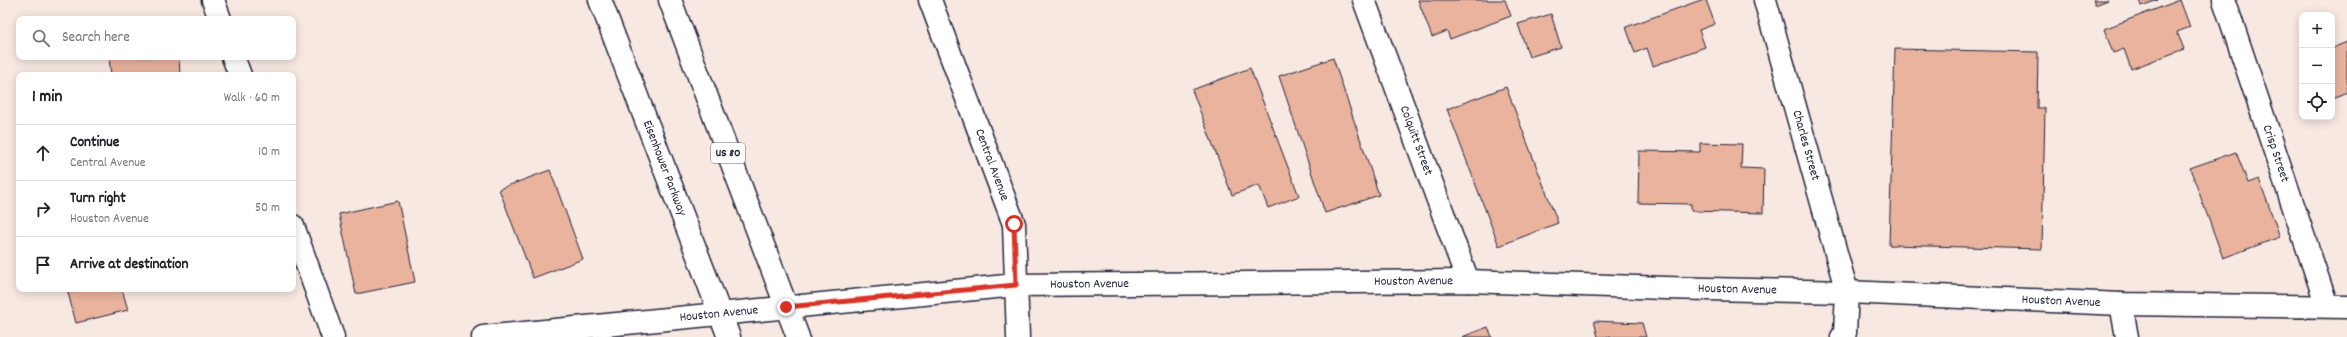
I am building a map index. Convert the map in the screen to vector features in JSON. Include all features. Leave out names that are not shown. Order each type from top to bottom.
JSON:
[{"type":"street","points":[[213,0],[219,16]]},
{"type":"street","name":"Eisenhower Parkway","points":[[600,0],[729,337]]},
{"type":"street","name":"US 80","points":[[670,0],[798,337]]},
{"type":"street","name":"Central Avenue","points":[[930,0],[1014,224],[1018,337]]},
{"type":"street","name":"Colquitt Street","points":[[1364,0],[1468,281]]},
{"type":"street","name":"Charles Street","points":[[1764,0],[1847,292],[1845,333],[1842,337]]},
{"type":"street","name":"Crisp Street","points":[[2224,0],[2337,307]]},
{"type":"street","points":[[234,60],[239,72]]},
{"type":"street","points":[[296,235],[332,337]]},
{"type":"street","name":"Houston Avenue","points":[[483,337],[1016,285],[1468,281],[1665,288],[1847,292],[2121,304],[2337,307]]},
{"type":"street","points":[[2121,304],[2127,337]]},
{"type":"building","points":[[1418,0],[1505,0],[1511,16],[1450,39],[1447,31],[1432,37]]},
{"type":"building","points":[[1701,0],[1706,0],[1715,24],[1699,30],[1705,47],[1653,66],[1647,48],[1635,53],[1626,27]]},
{"type":"building","points":[[2093,0],[2108,0],[2095,5]]},
{"type":"building","points":[[2139,0],[2158,0],[2141,6]]},
{"type":"building","points":[[2180,0],[2190,27],[2177,32],[2184,49],[2131,69],[2124,49],[2113,53],[2104,29]]},
{"type":"building","points":[[1551,14],[1561,47],[1529,57],[1518,24]]},
{"type":"building","points":[[2347,42],[2347,92],[2335,97],[2335,48]]},
{"type":"building","points":[[1895,49],[2038,52],[2037,108],[2045,108],[2042,249],[1889,245]]},
{"type":"building","points":[[1333,58],[1379,195],[1325,213],[1279,76]]},
{"type":"building","points":[[109,60],[179,60],[180,72],[111,72]]},
{"type":"building","points":[[1250,68],[1299,196],[1268,208],[1259,185],[1232,195],[1192,90]]},
{"type":"building","points":[[1506,87],[1558,223],[1499,246],[1447,109]]},
{"type":"building","points":[[1700,143],[1742,144],[1741,168],[1764,169],[1763,213],[1691,211],[1691,204],[1638,203],[1639,151],[1700,152]]},
{"type":"building","points":[[2236,152],[2248,183],[2259,179],[2280,237],[2223,258],[2190,168]]},
{"type":"building","points":[[550,170],[583,259],[533,278],[499,189]]},
{"type":"building","points":[[398,201],[415,282],[356,294],[339,214]]},
{"type":"building","points":[[68,292],[123,292],[128,310],[76,323]]},
{"type":"building","points":[[1594,321],[1642,323],[1646,337],[1598,337]]},
{"type":"building","points":[[1488,327],[1492,337],[1462,337]]},
{"type":"route","points":[[786,307],[1016,285],[1014,224]]}]
